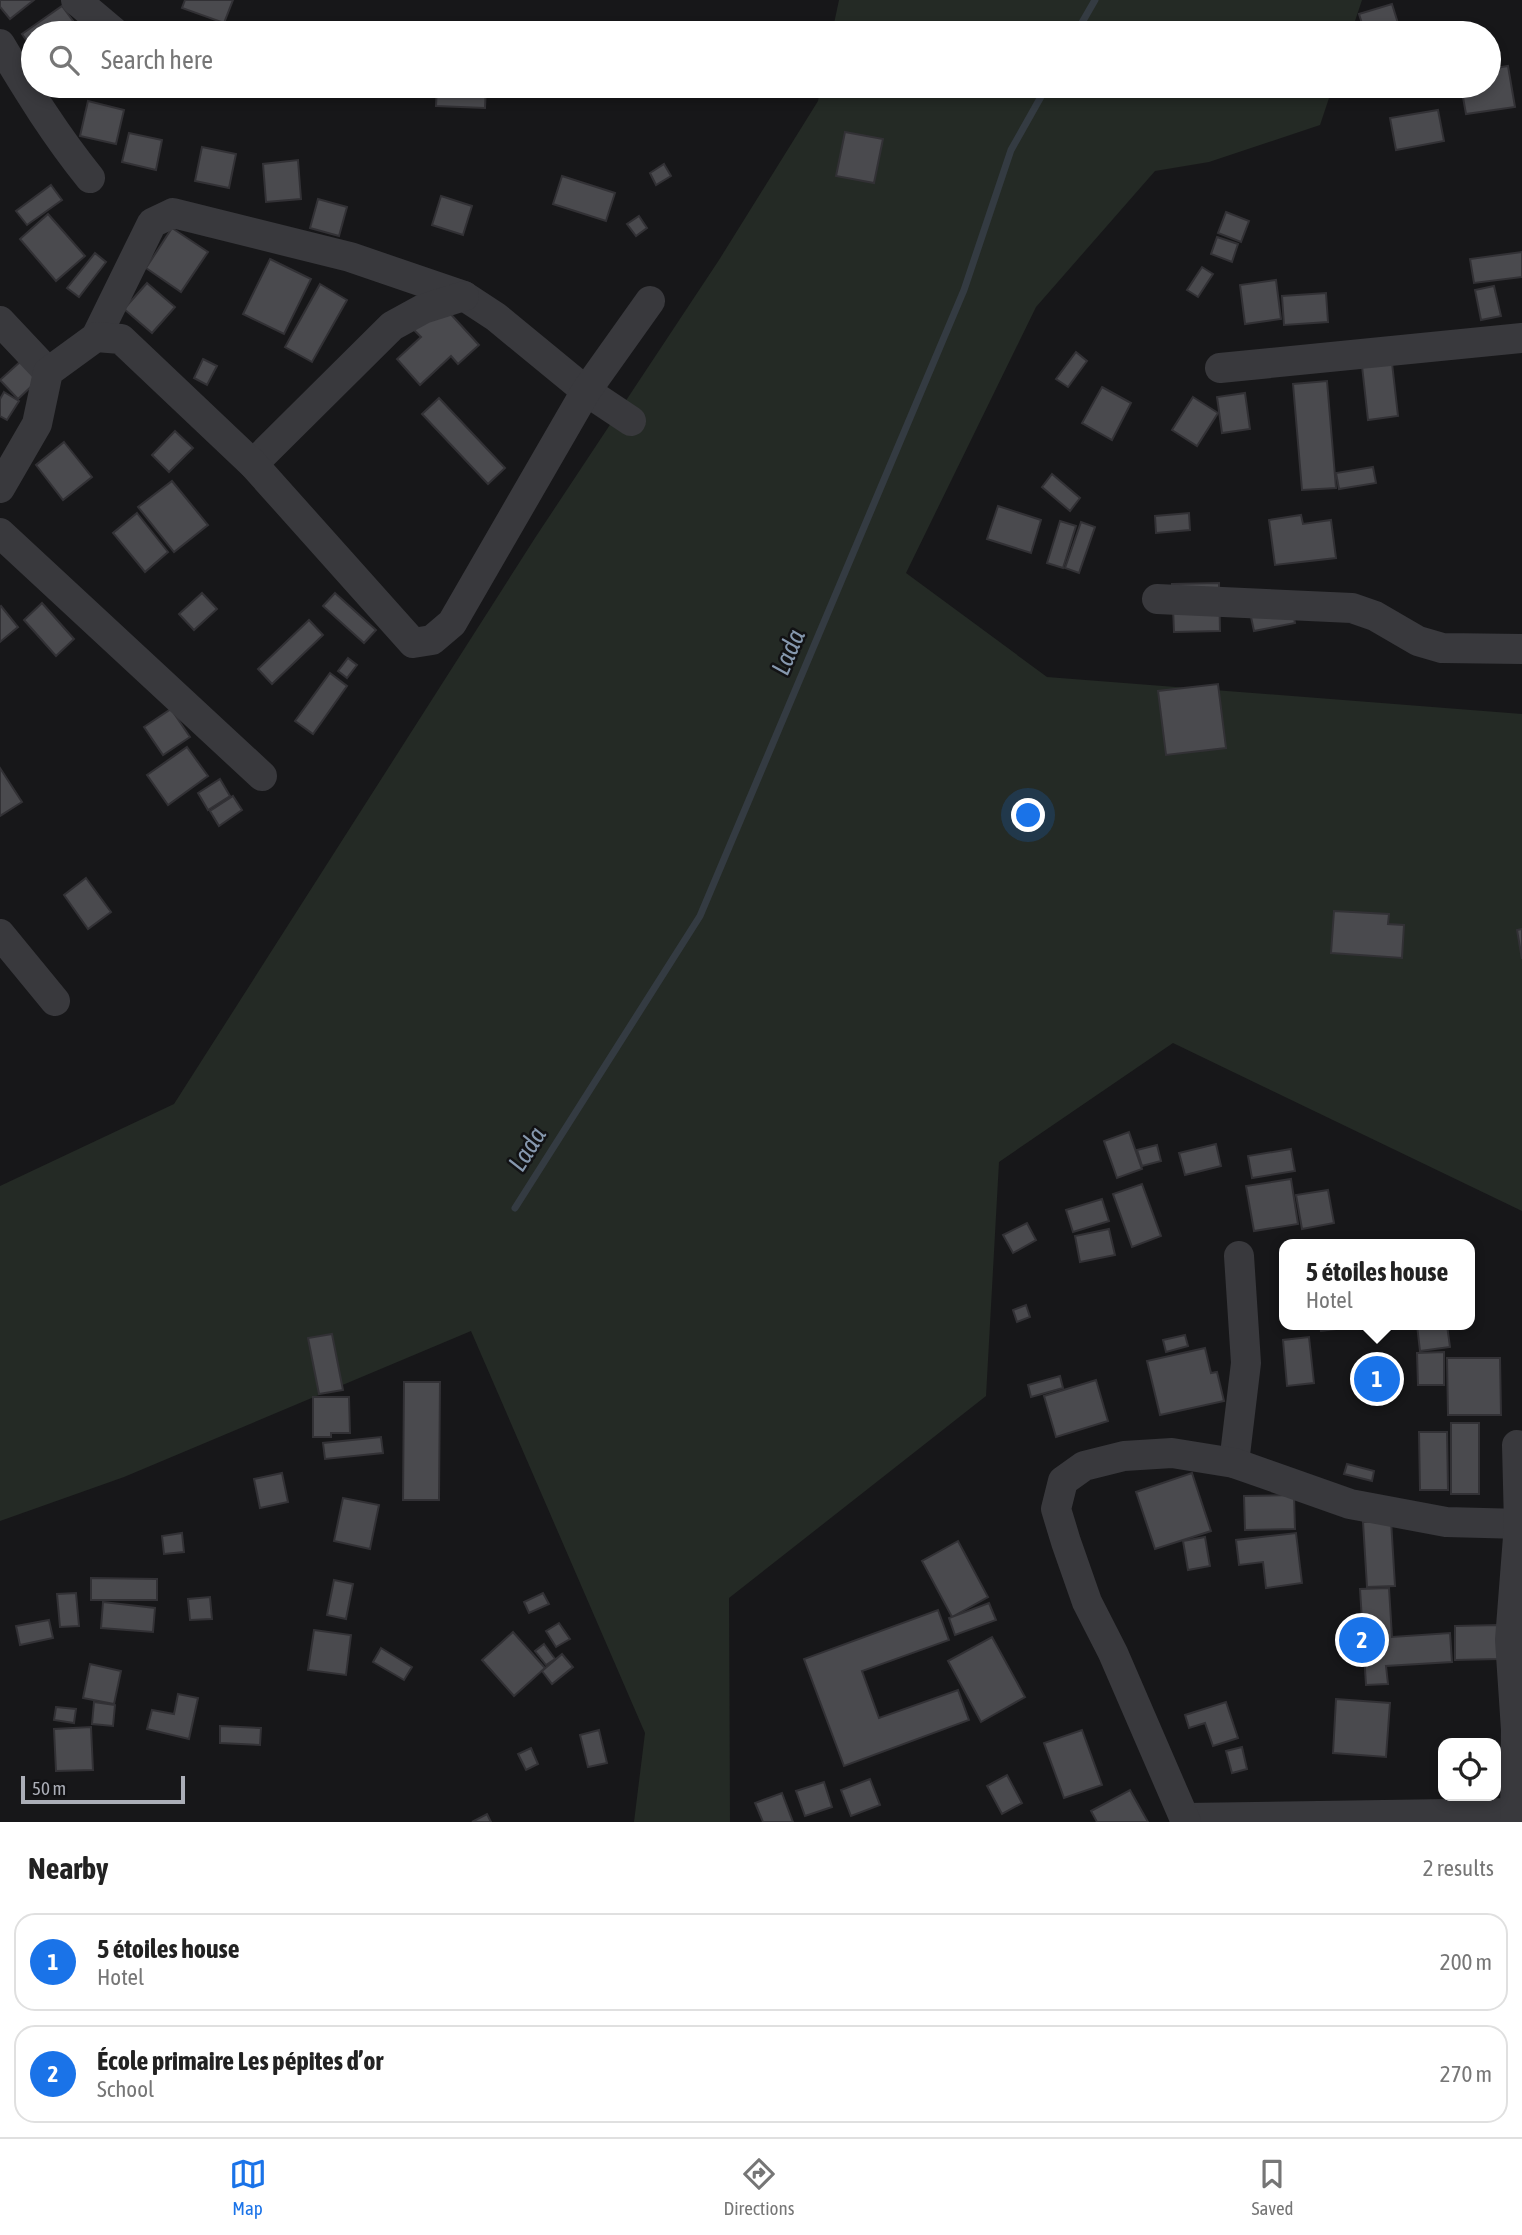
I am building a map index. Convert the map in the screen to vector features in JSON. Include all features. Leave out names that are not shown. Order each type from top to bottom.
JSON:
[{"type":"street","points":[[76,0],[101,21]]},
{"type":"street","points":[[0,44],[21,79]]},
{"type":"street","points":[[33,98],[90,178]]},
{"type":"street","points":[[0,488],[37,424],[48,372],[96,337],[152,223],[173,213],[350,257],[464,296],[495,317],[586,391],[631,421]]},
{"type":"street","points":[[253,464],[392,326],[423,309],[464,296]]},
{"type":"street","points":[[96,337],[121,339],[253,464],[414,643],[432,640],[452,623],[586,391],[650,301]]},
{"type":"street","points":[[0,321],[48,372]]},
{"type":"street","points":[[1220,368],[1522,338]]},
{"type":"street","points":[[0,533],[262,776]]},
{"type":"street","points":[[1157,599],[1352,607],[1375,616],[1418,641],[1442,648],[1522,649]]},
{"type":"street","points":[[0,934],[55,1001]]},
{"type":"street","points":[[1234,1464],[1246,1363],[1239,1256]]},
{"type":"street","points":[[1517,1445],[1521,1524],[1510,1640],[1516,1730],[1515,1818],[1185,1820],[1113,1653],[1087,1602],[1056,1509],[1063,1480],[1084,1466],[1124,1457],[1171,1453],[1234,1464],[1350,1503],[1446,1522],[1521,1524]]},
{"type":"shaded area","points":[[839,0],[1362,0],[1355,21],[835,21]]},
{"type":"shaded area","points":[[819,98],[1329,98],[1320,125],[1209,162],[1155,171],[1036,307],[906,573],[1047,677],[1522,714],[1522,1211],[1173,1043],[999,1162],[986,1396],[729,1598],[730,1822],[634,1822],[645,1733],[471,1331],[124,1477],[0,1521],[0,1186],[174,1104],[535,538],[719,260]]},
{"type":"building","points":[[0,0],[34,0],[10,19],[0,7]]},
{"type":"building","points":[[185,0],[233,0],[225,21],[182,8]]},
{"type":"building","points":[[1392,4],[1397,21],[1361,21],[1359,14]]},
{"type":"building","points":[[62,6],[73,21],[41,21]]},
{"type":"building","points":[[1508,66],[1515,107],[1466,114],[1463,98],[1501,98],[1501,67]]},
{"type":"building","points":[[436,98],[485,98],[485,108],[436,106]]},
{"type":"building","points":[[88,101],[124,110],[116,144],[80,136]]},
{"type":"building","points":[[1438,110],[1444,141],[1396,150],[1390,118]]},
{"type":"building","points":[[845,132],[883,139],[874,183],[836,176]]},
{"type":"building","points":[[129,133],[162,140],[156,170],[122,162]]},
{"type":"building","points":[[202,147],[236,154],[229,188],[195,181]]},
{"type":"building","points":[[298,160],[301,199],[266,202],[263,164]]},
{"type":"building","points":[[664,164],[671,176],[656,185],[650,173]]},
{"type":"building","points":[[562,176],[615,193],[606,221],[553,204]]},
{"type":"building","points":[[51,185],[62,200],[27,225],[16,211]]},
{"type":"building","points":[[441,196],[472,206],[463,235],[432,225]]},
{"type":"building","points":[[318,199],[347,207],[339,236],[310,228]]},
{"type":"building","points":[[1226,212],[1249,221],[1241,242],[1218,233]]},
{"type":"building","points":[[48,214],[85,256],[56,281],[20,239]]},
{"type":"building","points":[[639,216],[647,228],[636,236],[627,224]]},
{"type":"building","points":[[172,228],[208,252],[181,292],[146,268]]},
{"type":"building","points":[[1217,237],[1238,244],[1232,262],[1211,254]]},
{"type":"building","points":[[1522,252],[1522,277],[1474,283],[1470,259]]},
{"type":"building","points":[[95,253],[106,262],[79,297],[67,288]]},
{"type":"building","points":[[270,259],[311,279],[284,334],[243,314]]},
{"type":"building","points":[[1202,267],[1213,274],[1198,297],[1187,290]]},
{"type":"building","points":[[1276,280],[1281,319],[1245,324],[1240,285]]},
{"type":"building","points":[[147,283],[175,307],[152,333],[124,309]]},
{"type":"building","points":[[320,284],[347,300],[312,362],[285,347]]},
{"type":"building","points":[[1494,286],[1501,316],[1481,320],[1475,290]]},
{"type":"building","points":[[1326,293],[1328,322],[1284,325],[1282,296]]},
{"type":"building","points":[[436,298],[479,345],[458,364],[451,356],[420,385],[397,359],[421,337],[408,324]]},
{"type":"building","points":[[1076,352],[1087,361],[1068,387],[1056,379]]},
{"type":"building","points":[[203,359],[217,366],[207,385],[194,378]]},
{"type":"building","points":[[21,361],[38,380],[18,399],[0,380]]},
{"type":"building","points":[[1392,363],[1398,416],[1368,420],[1362,366]]},
{"type":"building","points":[[1327,381],[1336,488],[1302,490],[1293,384]]},
{"type":"building","points":[[1102,387],[1131,403],[1112,440],[1082,423]]},
{"type":"building","points":[[4,392],[19,401],[7,420],[0,416],[0,399]]},
{"type":"building","points":[[1245,393],[1250,429],[1222,433],[1217,397]]},
{"type":"building","points":[[1193,397],[1218,413],[1197,446],[1172,430]]},
{"type":"building","points":[[439,398],[505,468],[488,484],[422,414]]},
{"type":"building","points":[[175,431],[193,448],[169,472],[152,455]]},
{"type":"building","points":[[64,442],[92,477],[63,500],[36,465]]},
{"type":"building","points":[[1373,467],[1376,483],[1339,489],[1336,473]]},
{"type":"building","points":[[1052,474],[1080,498],[1070,511],[1042,487]]},
{"type":"building","points":[[172,481],[208,525],[174,552],[138,507]]},
{"type":"building","points":[[998,506],[1041,520],[1031,553],[987,539]]},
{"type":"building","points":[[137,513],[168,552],[145,572],[113,533]]},
{"type":"building","points":[[1189,513],[1190,530],[1156,533],[1155,516]]},
{"type":"building","points":[[1301,515],[1303,524],[1331,520],[1336,558],[1275,565],[1269,520]]},
{"type":"building","points":[[1060,521],[1076,526],[1063,568],[1047,563]]},
{"type":"building","points":[[1081,522],[1095,527],[1079,573],[1065,568]]},
{"type":"building","points":[[1219,583],[1220,631],[1174,632],[1172,584]]},
{"type":"building","points":[[202,593],[217,609],[194,630],[179,614]]},
{"type":"building","points":[[335,593],[376,630],[364,643],[323,606]]},
{"type":"building","points":[[1289,595],[1295,623],[1254,631],[1248,603]]},
{"type":"building","points":[[42,603],[74,639],[56,656],[24,620]]},
{"type":"building","points":[[0,607],[18,627],[0,642]]},
{"type":"building","points":[[309,620],[323,635],[272,684],[258,669]]},
{"type":"building","points":[[348,658],[357,665],[347,678],[338,671]]},
{"type":"building","points":[[330,673],[347,686],[313,734],[295,721]]},
{"type":"building","points":[[1218,684],[1226,748],[1166,755],[1158,691]]},
{"type":"building","points":[[171,709],[190,737],[163,755],[144,727]]},
{"type":"building","points":[[187,747],[208,776],[168,805],[147,775]]},
{"type":"building","points":[[0,768],[22,802],[0,816]]},
{"type":"building","points":[[220,779],[230,796],[208,810],[198,793]]},
{"type":"building","points":[[233,796],[242,810],[219,826],[210,811]]},
{"type":"building","points":[[86,878],[111,912],[88,929],[64,895]]},
{"type":"building","points":[[1334,911],[1389,914],[1388,924],[1404,925],[1402,958],[1331,953]]},
{"type":"building","points":[[1522,929],[1522,959],[1517,930]]},
{"type":"building","points":[[1129,1132],[1142,1169],[1117,1178],[1104,1141]]},
{"type":"building","points":[[1216,1144],[1221,1166],[1185,1175],[1179,1153]]},
{"type":"building","points":[[1157,1145],[1161,1161],[1142,1166],[1137,1150]]},
{"type":"building","points":[[1291,1149],[1295,1171],[1252,1178],[1248,1156]]},
{"type":"building","points":[[1291,1179],[1298,1224],[1254,1231],[1246,1186]]},
{"type":"building","points":[[1142,1184],[1161,1236],[1132,1247],[1113,1194]]},
{"type":"building","points":[[1328,1190],[1334,1223],[1302,1229],[1296,1195]]},
{"type":"building","points":[[1102,1199],[1109,1221],[1073,1232],[1066,1210]]},
{"type":"building","points":[[1027,1223],[1036,1240],[1013,1253],[1003,1235]]},
{"type":"building","points":[[1109,1229],[1115,1255],[1080,1262],[1075,1236]]},
{"type":"building","points":[[1026,1305],[1030,1317],[1017,1322],[1013,1310]]},
{"type":"building","points":[[1418,1330],[1448,1330],[1450,1347],[1420,1351]]},
{"type":"building","points":[[332,1334],[343,1390],[319,1394],[308,1338]]},
{"type":"building","points":[[1185,1335],[1188,1346],[1166,1352],[1163,1340]]},
{"type":"building","points":[[1309,1337],[1314,1383],[1287,1386],[1283,1340]]},
{"type":"building","points":[[1205,1348],[1211,1373],[1217,1372],[1224,1401],[1160,1415],[1147,1361]]},
{"type":"building","points":[[1444,1352],[1444,1385],[1418,1385],[1417,1353]]},
{"type":"building","points":[[1447,1358],[1500,1358],[1501,1415],[1448,1415]]},
{"type":"building","points":[[1060,1376],[1063,1388],[1031,1397],[1028,1385]]},
{"type":"building","points":[[1096,1380],[1108,1421],[1056,1437],[1044,1396]]},
{"type":"building","points":[[404,1382],[440,1382],[439,1500],[403,1500]]},
{"type":"building","points":[[313,1397],[349,1397],[350,1433],[313,1437]]},
{"type":"building","points":[[1451,1423],[1479,1423],[1479,1494],[1451,1494]]},
{"type":"building","points":[[1419,1432],[1447,1432],[1448,1490],[1420,1490]]},
{"type":"building","points":[[381,1437],[383,1453],[325,1459],[323,1443]]},
{"type":"building","points":[[1347,1464],[1374,1471],[1372,1481],[1344,1474]]},
{"type":"building","points":[[282,1473],[288,1502],[260,1508],[254,1479]]},
{"type":"building","points":[[1192,1473],[1211,1531],[1155,1549],[1136,1492]]},
{"type":"building","points":[[1294,1495],[1295,1529],[1245,1530],[1244,1496]]},
{"type":"building","points":[[343,1498],[379,1505],[370,1549],[334,1541]]},
{"type":"building","points":[[1391,1520],[1395,1586],[1367,1587],[1363,1522]]},
{"type":"building","points":[[182,1533],[184,1552],[164,1554],[162,1536]]},
{"type":"building","points":[[1296,1533],[1302,1583],[1266,1588],[1263,1562],[1239,1565],[1236,1540]]},
{"type":"building","points":[[1205,1537],[1210,1566],[1188,1570],[1183,1541]]},
{"type":"building","points":[[958,1541],[988,1597],[952,1617],[922,1561]]},
{"type":"building","points":[[91,1578],[157,1579],[157,1600],[91,1600]]},
{"type":"building","points":[[334,1580],[353,1584],[346,1619],[327,1615]]},
{"type":"building","points":[[1389,1588],[1392,1637],[1450,1633],[1452,1662],[1386,1666],[1388,1684],[1366,1685],[1360,1589]]},
{"type":"building","points":[[76,1593],[79,1626],[60,1627],[57,1594]]},
{"type":"building","points":[[543,1593],[549,1604],[529,1613],[524,1602]]},
{"type":"building","points":[[210,1597],[212,1619],[190,1620],[188,1599]]},
{"type":"building","points":[[103,1602],[155,1608],[153,1632],[101,1628]]},
{"type":"building","points":[[989,1603],[996,1620],[955,1635],[949,1618]]},
{"type":"building","points":[[938,1610],[949,1640],[862,1671],[879,1718],[958,1690],[969,1720],[844,1766],[804,1659]]},
{"type":"building","points":[[49,1620],[53,1638],[20,1645],[16,1626]]},
{"type":"building","points":[[559,1623],[570,1639],[556,1647],[546,1631]]},
{"type":"building","points":[[1498,1625],[1499,1659],[1455,1660],[1455,1626]]},
{"type":"building","points":[[314,1630],[351,1635],[346,1675],[308,1670]]},
{"type":"building","points":[[513,1632],[545,1668],[514,1696],[482,1660]]},
{"type":"building","points":[[992,1637],[1025,1697],[981,1722],[948,1661]]},
{"type":"building","points":[[544,1644],[555,1659],[546,1665],[535,1651]]},
{"type":"building","points":[[381,1648],[412,1667],[404,1680],[373,1662]]},
{"type":"building","points":[[562,1654],[573,1667],[552,1684],[542,1671]]},
{"type":"building","points":[[90,1664],[121,1671],[114,1704],[83,1698]]},
{"type":"building","points":[[178,1694],[198,1698],[189,1739],[147,1729],[152,1710],[174,1714]]},
{"type":"building","points":[[1336,1699],[1390,1703],[1386,1757],[1333,1753]]},
{"type":"building","points":[[94,1702],[115,1705],[113,1726],[92,1724]]},
{"type":"building","points":[[1226,1702],[1238,1738],[1213,1746],[1205,1723],[1189,1728],[1185,1715]]},
{"type":"building","points":[[56,1707],[76,1709],[74,1723],[54,1720]]},
{"type":"building","points":[[220,1726],[261,1728],[260,1745],[220,1743]]},
{"type":"building","points":[[91,1727],[93,1770],[56,1771],[54,1729]]},
{"type":"building","points":[[599,1730],[607,1763],[588,1767],[580,1735]]},
{"type":"building","points":[[1082,1730],[1102,1785],[1064,1798],[1044,1743]]},
{"type":"building","points":[[1242,1747],[1247,1769],[1232,1773],[1226,1751]]},
{"type":"building","points":[[531,1748],[538,1764],[526,1770],[518,1754]]},
{"type":"building","points":[[1007,1775],[1022,1803],[1002,1814],[987,1786]]},
{"type":"building","points":[[870,1779],[880,1805],[851,1816],[841,1790]]},
{"type":"building","points":[[824,1782],[832,1807],[805,1816],[796,1791]]},
{"type":"building","points":[[1130,1790],[1148,1822],[1097,1822],[1091,1811]]},
{"type":"building","points":[[782,1793],[793,1822],[763,1822],[755,1803]]},
{"type":"building","points":[[487,1814],[491,1822],[472,1822]]},
{"type":"waterway","name":"Lada","points":[[1083,21],[1095,0]]},
{"type":"waterway","name":"Lada","points":[[515,1208],[700,916],[964,290],[1011,150],[1040,98]]},
{"type":"place","name":"5 étoiles house","points":[[1377,1379]]},
{"type":"place","name":"École primaire Les pépites d’or","points":[[1362,1640]]}]
